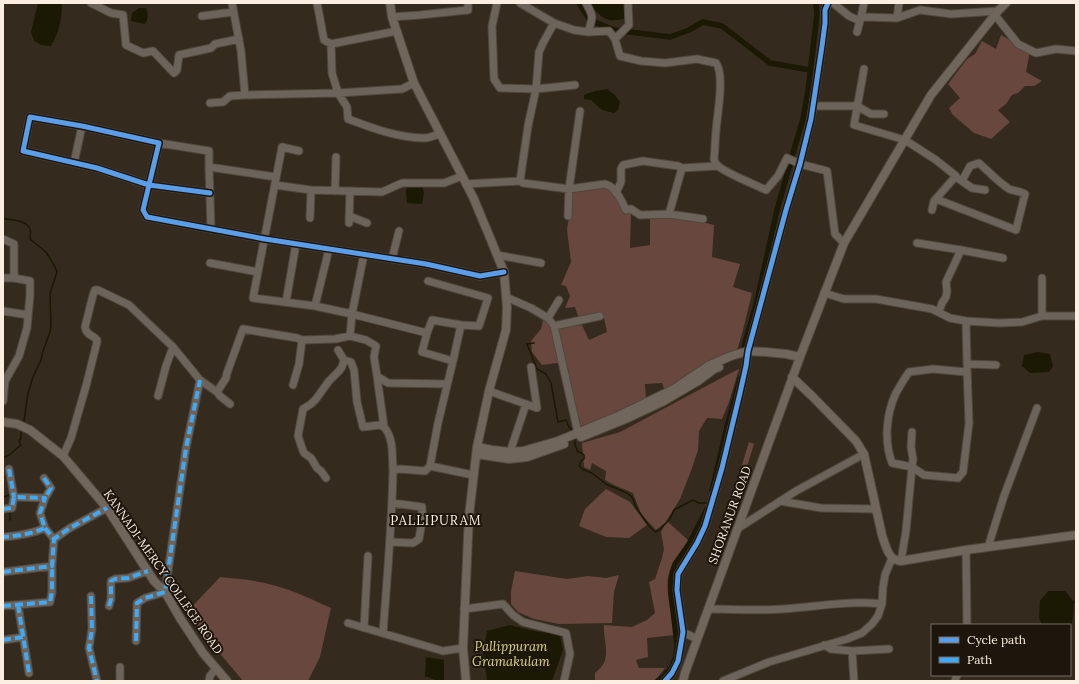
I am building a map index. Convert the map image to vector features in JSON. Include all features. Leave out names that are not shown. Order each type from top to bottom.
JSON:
[{"type":"main road","points":[[390,3],[392,17],[414,83],[473,197],[504,272],[507,306],[506,330],[489,391],[477,450],[469,516],[463,648],[466,681]]},
{"type":"main road","name":"SHORANUR ROAD","points":[[683,681],[792,377],[844,243],[931,95],[1006,3]]},
{"type":"main road","points":[[477,450],[510,452],[524,451],[558,441],[616,417],[674,389],[708,366],[731,356],[779,353],[799,359]]},
{"type":"main road","points":[[477,450],[510,459],[527,457],[553,448],[597,431],[662,402],[698,381],[714,369],[748,354]]},
{"type":"main road","points":[[792,377],[856,441],[864,454],[885,546],[892,558],[895,560],[901,561],[966,550],[1076,535]]},
{"type":"main road","name":"KANNADI-MERCY COLLEGE ROAD","points":[[3,422],[17,424],[30,430],[62,456],[107,508],[154,581],[165,592],[203,653],[227,681]]},
{"type":"street","points":[[91,3],[111,13],[123,14],[126,45],[143,53],[153,51],[174,74],[177,70],[179,55],[211,48],[215,44],[239,40]]},
{"type":"street","points":[[232,3],[241,51],[245,95]]},
{"type":"street","points":[[317,3],[324,40],[331,44],[397,31]]},
{"type":"street","points":[[392,17],[468,10],[468,3]]},
{"type":"street","points":[[497,3],[492,26],[494,79],[500,88],[536,89],[576,85]]},
{"type":"street","points":[[520,3],[554,23],[574,30],[588,32],[609,31],[615,39],[620,56],[642,61],[665,63],[697,59],[716,63],[719,67],[720,86],[714,159],[717,166]]},
{"type":"street","points":[[586,3],[592,16],[588,32]]},
{"type":"street","points":[[615,39],[629,25],[628,3]]},
{"type":"street","points":[[664,681],[672,673],[678,661],[683,632],[678,590],[678,574],[697,543],[705,526],[722,468],[742,387],[748,354],[786,210],[800,164],[814,106],[825,23],[825,10],[828,3]]},
{"type":"street","points":[[833,3],[849,16],[861,19],[897,18],[920,10],[951,14],[997,13],[1018,44],[1036,53],[1056,49],[1076,51]]},
{"type":"street","points":[[857,32],[864,3]]},
{"type":"street","points":[[897,18],[899,3]]},
{"type":"street","points":[[202,16],[233,12]]},
{"type":"street","points":[[520,181],[528,126],[536,89],[540,52],[543,43],[554,23]]},
{"type":"street","points":[[331,44],[332,73],[338,93],[348,107],[348,119],[378,130],[403,135],[426,138],[440,134]]},
{"type":"street","points":[[864,70],[854,124],[905,140],[936,160],[972,188],[984,190]]},
{"type":"street","points":[[210,103],[223,102],[230,96],[338,93],[402,89],[414,83]]},
{"type":"street","points":[[814,106],[857,106],[871,114],[884,114]]},
{"type":"street","points":[[568,216],[569,189],[580,111]]},
{"type":"street","points":[[210,193],[149,184],[97,168],[23,150],[30,117],[82,126],[159,143],[209,151],[211,229]]},
{"type":"street","points":[[74,163],[82,126]]},
{"type":"street","points":[[159,143],[143,210],[147,217],[265,239],[426,264],[480,276],[504,272]]},
{"type":"street","points":[[300,151],[282,146],[253,298],[316,306],[427,333]]},
{"type":"street","points":[[335,191],[336,157]]},
{"type":"street","points":[[616,193],[621,182],[621,168],[623,165],[643,161],[668,164],[682,168],[717,166],[766,190],[778,176],[787,158],[800,164],[827,171],[835,234],[844,243]]},
{"type":"street","points":[[936,200],[1016,230],[1025,194],[1020,191],[1011,190],[979,163],[970,166],[962,181]]},
{"type":"street","points":[[209,167],[276,177]]},
{"type":"street","points":[[669,214],[682,168]]},
{"type":"street","points":[[275,185],[311,190],[382,192],[402,183],[444,182],[462,176]]},
{"type":"street","points":[[932,210],[934,201],[956,176]]},
{"type":"street","points":[[466,184],[520,181],[523,183],[569,189],[605,184],[610,186],[616,193],[626,210],[631,209],[640,215],[669,214],[703,219]]},
{"type":"street","points":[[310,218],[311,190]]},
{"type":"street","points":[[349,223],[350,191]]},
{"type":"street","points":[[349,216],[367,223]]},
{"type":"street","points":[[392,259],[399,231]]},
{"type":"street","points":[[3,239],[14,244],[14,278]]},
{"type":"street","points":[[286,302],[296,244]]},
{"type":"street","points":[[916,244],[961,250],[1003,258]]},
{"type":"street","points":[[316,306],[329,249]]},
{"type":"street","points":[[938,312],[946,297],[946,282],[961,250]]},
{"type":"street","points":[[350,336],[352,314],[364,254]]},
{"type":"street","points":[[497,255],[541,263]]},
{"type":"street","points":[[210,263],[258,272]]},
{"type":"street","points":[[3,278],[14,278],[30,281],[27,328],[19,356],[5,381],[3,401]]},
{"type":"street","points":[[1042,278],[1042,316]]},
{"type":"street","points":[[428,281],[488,298],[479,326],[432,320],[422,352],[454,361]]},
{"type":"street","points":[[62,456],[71,438],[97,342],[97,340],[91,336],[85,327],[95,290],[98,290],[129,305],[173,346],[200,380],[217,392],[230,404]]},
{"type":"street","points":[[824,293],[844,299],[876,299],[932,309],[950,318],[966,321],[999,323],[1022,322],[1042,316],[1076,316]]},
{"type":"street","points":[[506,296],[548,318],[554,326],[578,433]]},
{"type":"street","points":[[548,318],[559,300]]},
{"type":"street","points":[[3,311],[28,315]]},
{"type":"street","points":[[554,326],[600,316]]},
{"type":"street","points":[[966,321],[966,372],[969,423],[963,472],[958,478],[924,475],[912,467],[892,463],[889,454],[887,432],[889,414],[895,394],[909,372],[933,369],[966,372]]},
{"type":"street","points":[[392,470],[400,469],[425,471],[430,466],[438,423],[454,361],[461,324]]},
{"type":"street","points":[[217,392],[226,378],[243,329],[302,340],[335,339],[350,336],[366,340],[376,346],[374,357],[384,427]]},
{"type":"street","points":[[293,385],[299,364],[302,340]]},
{"type":"street","points":[[158,396],[173,346]]},
{"type":"street","points":[[338,350],[344,360],[351,362],[354,370],[357,402],[363,426],[380,425],[384,427],[388,431],[391,444],[392,503],[383,633]]},
{"type":"street","points":[[326,478],[311,458],[304,452],[298,436],[303,408],[311,404],[316,399],[329,381],[342,367],[344,360]]},
{"type":"street","points":[[967,364],[996,365]]},
{"type":"street","points":[[489,391],[537,408],[531,367]]},
{"type":"street","points":[[377,376],[388,383],[448,384]]},
{"type":"street","points":[[136,641],[137,603],[144,598],[165,592],[186,448],[200,380]]},
{"type":"street","points":[[510,452],[526,404]]},
{"type":"street","points":[[988,547],[1004,496],[1037,408]]},
{"type":"street","points":[[901,561],[906,532],[913,459],[911,447],[912,432]]},
{"type":"street","points":[[737,529],[796,491],[864,454]]},
{"type":"street","points":[[430,466],[473,475]]},
{"type":"street","points":[[3,509],[12,508],[14,497],[9,469]]},
{"type":"street","points":[[3,606],[50,602],[52,592],[54,539],[45,528],[40,513],[45,498],[51,488],[44,478]]},
{"type":"street","points":[[14,497],[45,498]]},
{"type":"street","points":[[780,501],[821,508],[876,509]]},
{"type":"street","points":[[390,542],[413,543],[418,539],[422,521],[422,507],[392,503]]},
{"type":"street","points":[[54,539],[70,528],[107,508]]},
{"type":"street","points":[[3,537],[20,536],[45,528]]},
{"type":"street","points":[[966,550],[967,624]]},
{"type":"street","points":[[364,628],[368,556]]},
{"type":"street","points":[[723,681],[769,662],[847,639],[862,633],[878,616],[882,604],[883,587],[892,558]]},
{"type":"street","points":[[3,572],[52,566]]},
{"type":"street","points":[[109,606],[111,599],[111,581],[115,579],[128,578],[148,571]]},
{"type":"street","points":[[91,596],[92,629],[89,648],[97,681]]},
{"type":"street","points":[[464,609],[503,604],[513,615],[523,622],[566,633],[570,654],[564,681]]},
{"type":"street","points":[[708,609],[781,609],[835,604],[882,604]]},
{"type":"street","points":[[18,605],[29,673]]},
{"type":"street","points":[[348,623],[443,651],[463,648]]},
{"type":"street","points":[[683,632],[697,639]]},
{"type":"street","points":[[3,640],[23,637]]},
{"type":"street","points":[[824,645],[830,649],[852,651],[888,649]]},
{"type":"street","points":[[852,651],[854,681]]},
{"type":"street","points":[[120,667],[120,681]]},
{"type":"street","points":[[209,681],[210,676],[216,668]]},
{"type":"shaded area","points":[[1001,35],[1030,51],[1026,72],[1042,81],[1034,86],[1025,86],[1018,93],[1012,95],[1006,104],[998,110],[1010,122],[991,139],[974,133],[953,115],[949,108],[960,98],[948,84],[967,59],[975,54],[982,41],[996,49]]},
{"type":"shaded area","points":[[605,186],[618,195],[631,214],[630,248],[650,245],[650,216],[680,216],[714,225],[712,257],[740,264],[733,287],[752,293],[737,351],[665,391],[662,383],[645,384],[646,400],[612,417],[581,426],[565,367],[557,363],[542,365],[532,352],[531,341],[541,329],[543,320],[550,319],[555,328],[582,325],[589,340],[607,332],[604,318],[579,319],[575,307],[565,308],[570,296],[566,286],[561,285],[571,262],[567,230],[573,191]]},
{"type":"shaded area","points":[[739,369],[722,419],[707,418],[699,431],[698,450],[680,499],[665,523],[656,530],[641,514],[633,493],[605,480],[606,471],[592,463],[590,470],[584,467],[582,443],[620,432]]},
{"type":"shaded area","points":[[749,442],[754,444],[746,470],[741,468]]},
{"type":"shaded area","points":[[606,489],[630,502],[647,525],[629,538],[606,537],[579,526],[585,509]]},
{"type":"shaded area","points":[[667,521],[689,541],[671,567],[669,575],[668,592],[674,635],[647,638],[648,657],[636,660],[639,668],[665,668],[653,681],[595,681],[595,673],[604,663],[606,653],[604,625],[632,627],[647,620],[655,613],[649,582],[655,579],[662,558],[664,549],[661,532]]},
{"type":"shaded area","points":[[515,571],[567,579],[588,576],[606,578],[619,575],[614,592],[612,623],[559,624],[534,619],[518,612],[511,604],[511,591]]},
{"type":"shaded area","points":[[220,577],[269,584],[297,593],[331,608],[320,657],[308,681],[243,681],[186,613]]},
{"type":"water","points":[[38,3],[62,3],[60,25],[51,46],[41,45],[34,41],[31,32]]},
{"type":"water","points":[[593,3],[628,3],[627,18],[615,20],[606,19],[591,6]]},
{"type":"water","points":[[139,8],[146,8],[147,10],[148,17],[145,24],[131,21],[132,13]]},
{"type":"water","points":[[607,89],[615,95],[620,102],[618,110],[614,113],[602,110],[591,100],[584,99],[584,95]]},
{"type":"water","points":[[407,183],[422,184],[424,193],[422,204],[407,203]]},
{"type":"water","points":[[1038,352],[1050,354],[1053,366],[1049,372],[1030,373],[1022,366],[1024,355]]},
{"type":"water","points":[[1048,591],[1065,591],[1074,602],[1071,629],[1071,624],[1042,624],[1039,618],[1040,601]]},
{"type":"water","name":"Pallippuram Gramakulam","points":[[510,625],[560,635],[563,650],[552,681],[487,680],[483,654],[487,631]]},
{"type":"water","points":[[426,657],[444,660],[444,680],[438,681],[425,676]]},
{"type":"waterway","points":[[579,3],[590,20],[614,30],[670,37],[689,30],[703,22],[722,26],[770,63],[810,70]]},
{"type":"waterway","points":[[793,153],[803,119],[808,91],[817,14],[816,3]]},
{"type":"waterway","points":[[744,351],[756,305],[777,210],[790,164]]},
{"type":"waterway","points":[[3,218],[25,223],[30,230],[30,239],[46,252],[57,272],[50,294],[50,332],[28,393],[24,421],[22,423]]},
{"type":"waterway","points":[[534,343],[527,344],[537,369],[546,374],[551,383],[558,422],[566,420],[573,432]]},
{"type":"waterway","points":[[712,491],[740,379]]},
{"type":"waterway","points":[[3,458],[21,445],[19,441],[21,438],[21,430]]},
{"type":"waterway","points":[[575,441],[578,452],[584,455],[584,459],[581,461],[579,466],[592,473],[606,484],[627,493],[632,497],[636,507],[655,532],[670,519],[674,510],[693,500],[699,503],[710,503]]},
{"type":"waterway","points":[[3,497],[10,495],[10,502]]},
{"type":"waterway","points":[[658,681],[672,667],[676,656],[677,645],[671,592],[671,579],[675,564],[689,544],[707,509]]},
{"type":"waterway","points":[[10,513],[10,520]]},
{"type":"marked path","points":[[136,641],[137,603],[145,598],[165,592],[186,448],[200,380]]},
{"type":"marked path","points":[[9,469],[14,497]]},
{"type":"marked path","points":[[44,478],[51,488],[45,498]]},
{"type":"marked path","points":[[3,509],[12,508],[14,497],[45,498],[40,513],[45,528],[34,532],[3,537]]},
{"type":"marked path","points":[[45,528],[54,539],[70,528],[107,508]]},
{"type":"marked path","points":[[3,572],[52,566],[54,539]]},
{"type":"marked path","points":[[3,606],[50,602],[52,592],[52,566]]},
{"type":"marked path","points":[[109,606],[111,599],[111,581],[115,579],[128,578],[148,571]]},
{"type":"marked path","points":[[91,596],[92,629],[89,648],[97,681]]},
{"type":"marked path","points":[[18,605],[29,673]]},
{"type":"marked path","points":[[3,640],[23,637]]},
{"type":"cycle path","points":[[665,681],[672,673],[678,661],[683,632],[677,590],[678,574],[697,543],[705,526],[722,468],[740,393],[748,351],[811,119],[825,23],[825,10],[828,3]]},
{"type":"cycle path","points":[[210,193],[149,185],[97,168],[23,151],[30,117],[82,126],[159,143],[143,210],[147,217],[265,239],[426,264],[480,276],[504,272]]},
{"type":"district","name":"PALLIPURAM","points":[[436,520]]}]
